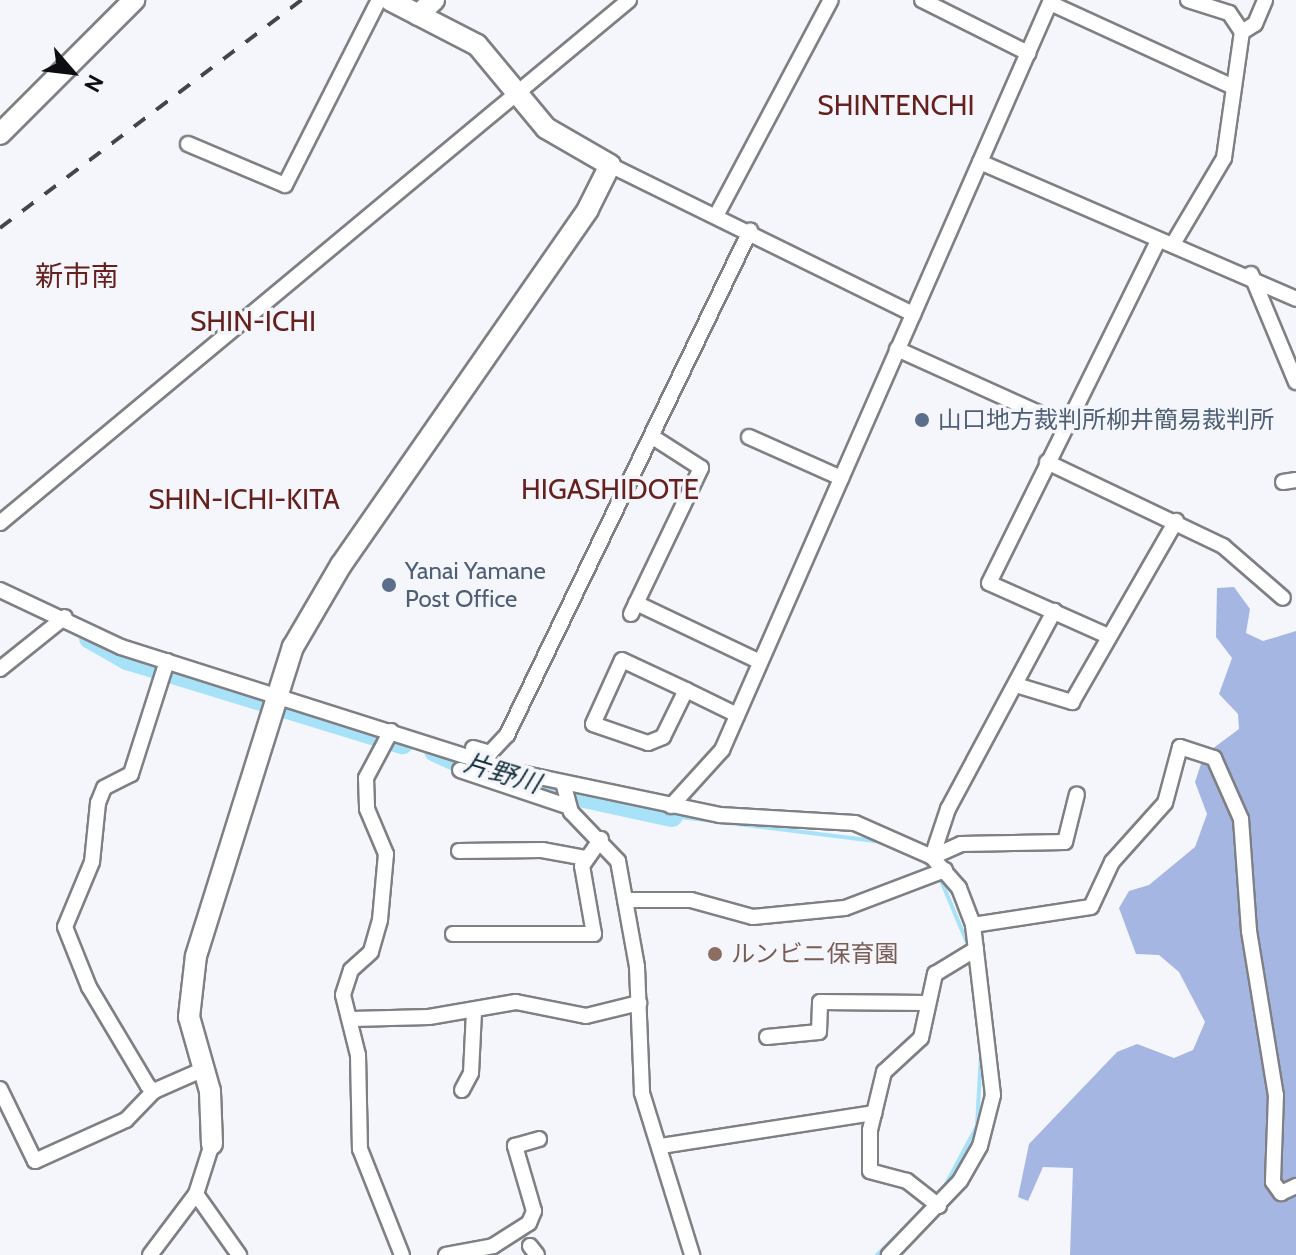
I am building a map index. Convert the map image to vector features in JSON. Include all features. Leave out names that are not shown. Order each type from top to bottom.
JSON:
[{"type":"street","points":[[0,134],[134,0]]},
{"type":"street","points":[[188,144],[285,185],[379,0]]},
{"type":"street","points":[[390,0],[477,45],[560,140],[717,214],[913,314]]},
{"type":"street","points":[[418,15],[434,0]]},
{"type":"street","points":[[0,523],[629,0]]},
{"type":"street","points":[[717,214],[831,0]]},
{"type":"street","points":[[922,0],[1028,53]]},
{"type":"street","points":[[1108,636],[989,583],[1065,425],[1166,242],[1218,175],[1242,32],[1229,13],[1188,0]]},
{"type":"street","points":[[1242,32],[1255,24],[1265,0]]},
{"type":"street","points":[[671,806],[708,771],[737,715],[1050,1],[1231,86]]},
{"type":"street","points":[[980,162],[1166,242],[1251,274],[1296,299]]},
{"type":"street","points":[[150,1255],[196,1194],[212,1144],[204,1069],[189,1017],[196,956],[278,695],[318,601],[588,209],[610,165]]},
{"type":"street","points":[[0,590],[62,622],[167,661],[278,695],[389,738],[499,749],[750,231]]},
{"type":"street","points":[[1251,274],[1296,382]]},
{"type":"street","points":[[897,349],[1065,425]]},
{"type":"street","points":[[651,436],[701,468],[634,609],[760,662]]},
{"type":"street","points":[[749,437],[841,478]]},
{"type":"street","points":[[1047,462],[1176,521],[1236,554],[1283,598]]},
{"type":"street","points":[[1016,685],[1072,702],[1176,521]]},
{"type":"street","points":[[932,857],[948,809],[1054,611]]},
{"type":"street","points":[[0,669],[62,622]]},
{"type":"street","points":[[686,690],[663,737],[648,743],[593,724],[622,660],[686,690],[737,715]]},
{"type":"street","points":[[154,1091],[89,987],[65,927],[92,862],[98,803],[104,788],[131,774],[167,661]]},
{"type":"street","points":[[389,738],[366,778],[367,809],[385,844],[380,920],[371,952],[345,980],[352,1019],[360,1149],[402,1255]]},
{"type":"street","points":[[447,746],[565,796],[618,861],[639,1003],[642,1093],[661,1146],[692,1255]]},
{"type":"street","points":[[973,925],[1091,907],[1112,862],[1165,803],[1180,747],[1214,758],[1241,819],[1249,931],[1276,1095],[1273,1182],[1281,1193],[1296,1186]]},
{"type":"street","points":[[460,770],[565,796],[855,823],[932,857],[973,925],[993,1095],[980,1146],[936,1203],[889,1255]]},
{"type":"street","points":[[932,857],[961,844],[1065,842],[1077,794]]},
{"type":"street","points":[[453,934],[594,934],[586,858],[601,839]]},
{"type":"street","points":[[459,851],[542,850],[586,858]]},
{"type":"street","points":[[625,900],[691,900],[753,917],[845,908],[941,873]]},
{"type":"street","points":[[936,1203],[907,1181],[870,1171],[874,1113],[884,1072],[921,1038],[935,974],[976,949]]},
{"type":"street","points":[[352,1019],[474,1011],[516,1002],[586,1016],[639,1003]]},
{"type":"street","points":[[767,1037],[819,1032],[820,1002],[927,1003]]},
{"type":"street","points":[[462,1090],[471,1073],[474,1011]]},
{"type":"street","points":[[0,1089],[35,1161],[126,1120],[154,1091],[204,1069]]},
{"type":"street","points":[[661,1146],[874,1113]]},
{"type":"street","points":[[446,1255],[493,1246],[529,1223],[534,1211],[515,1146],[539,1139]]},
{"type":"street","points":[[196,1194],[239,1255]]},
{"type":"shaded area","points":[[1234,587],[1250,609],[1246,633],[1263,641],[1296,631],[1296,1255],[1070,1255],[1073,1168],[1043,1167],[1028,1201],[1018,1197],[1029,1144],[1117,1052],[1137,1044],[1174,1058],[1193,1050],[1205,1022],[1179,972],[1159,955],[1136,954],[1119,908],[1129,891],[1149,885],[1195,847],[1207,814],[1195,782],[1204,755],[1239,729],[1238,714],[1219,694],[1232,658],[1216,637],[1217,588]]},
{"type":"waterway","name":"片野川","points":[[90,638],[127,659],[402,743]]},
{"type":"waterway","name":"片野川","points":[[435,751],[496,778],[672,816]]},
{"type":"waterway","name":"片野川","points":[[672,816],[883,842]]},
{"type":"waterway","name":"片野川","points":[[920,858],[935,871]]},
{"type":"waterway","name":"片野川","points":[[940,878],[969,947]]},
{"type":"waterway","name":"片野川","points":[[944,1188],[977,1126],[981,1055]]},
{"type":"waterway","name":"片野川","points":[[877,1255],[921,1212]]},
{"type":"railway","points":[[0,228],[301,0]]},
{"type":"place","name":"山口地方裁判所柳井簡易裁判所","points":[[922,420]]},
{"type":"place","name":"Yanai Yamane Post Office","points":[[389,585]]},
{"type":"place","name":"ルンビニ保育園","points":[[715,954]]},
{"type":"district","name":"SHINTENCHI","points":[[896,105]]},
{"type":"district","name":"新市南","points":[[77,276]]},
{"type":"district","name":"SHIN-ICHI","points":[[253,321]]},
{"type":"district","name":"HIGASHIDOTE","points":[[610,489]]},
{"type":"district","name":"SHIN-ICHI-KITA","points":[[244,499]]}]
